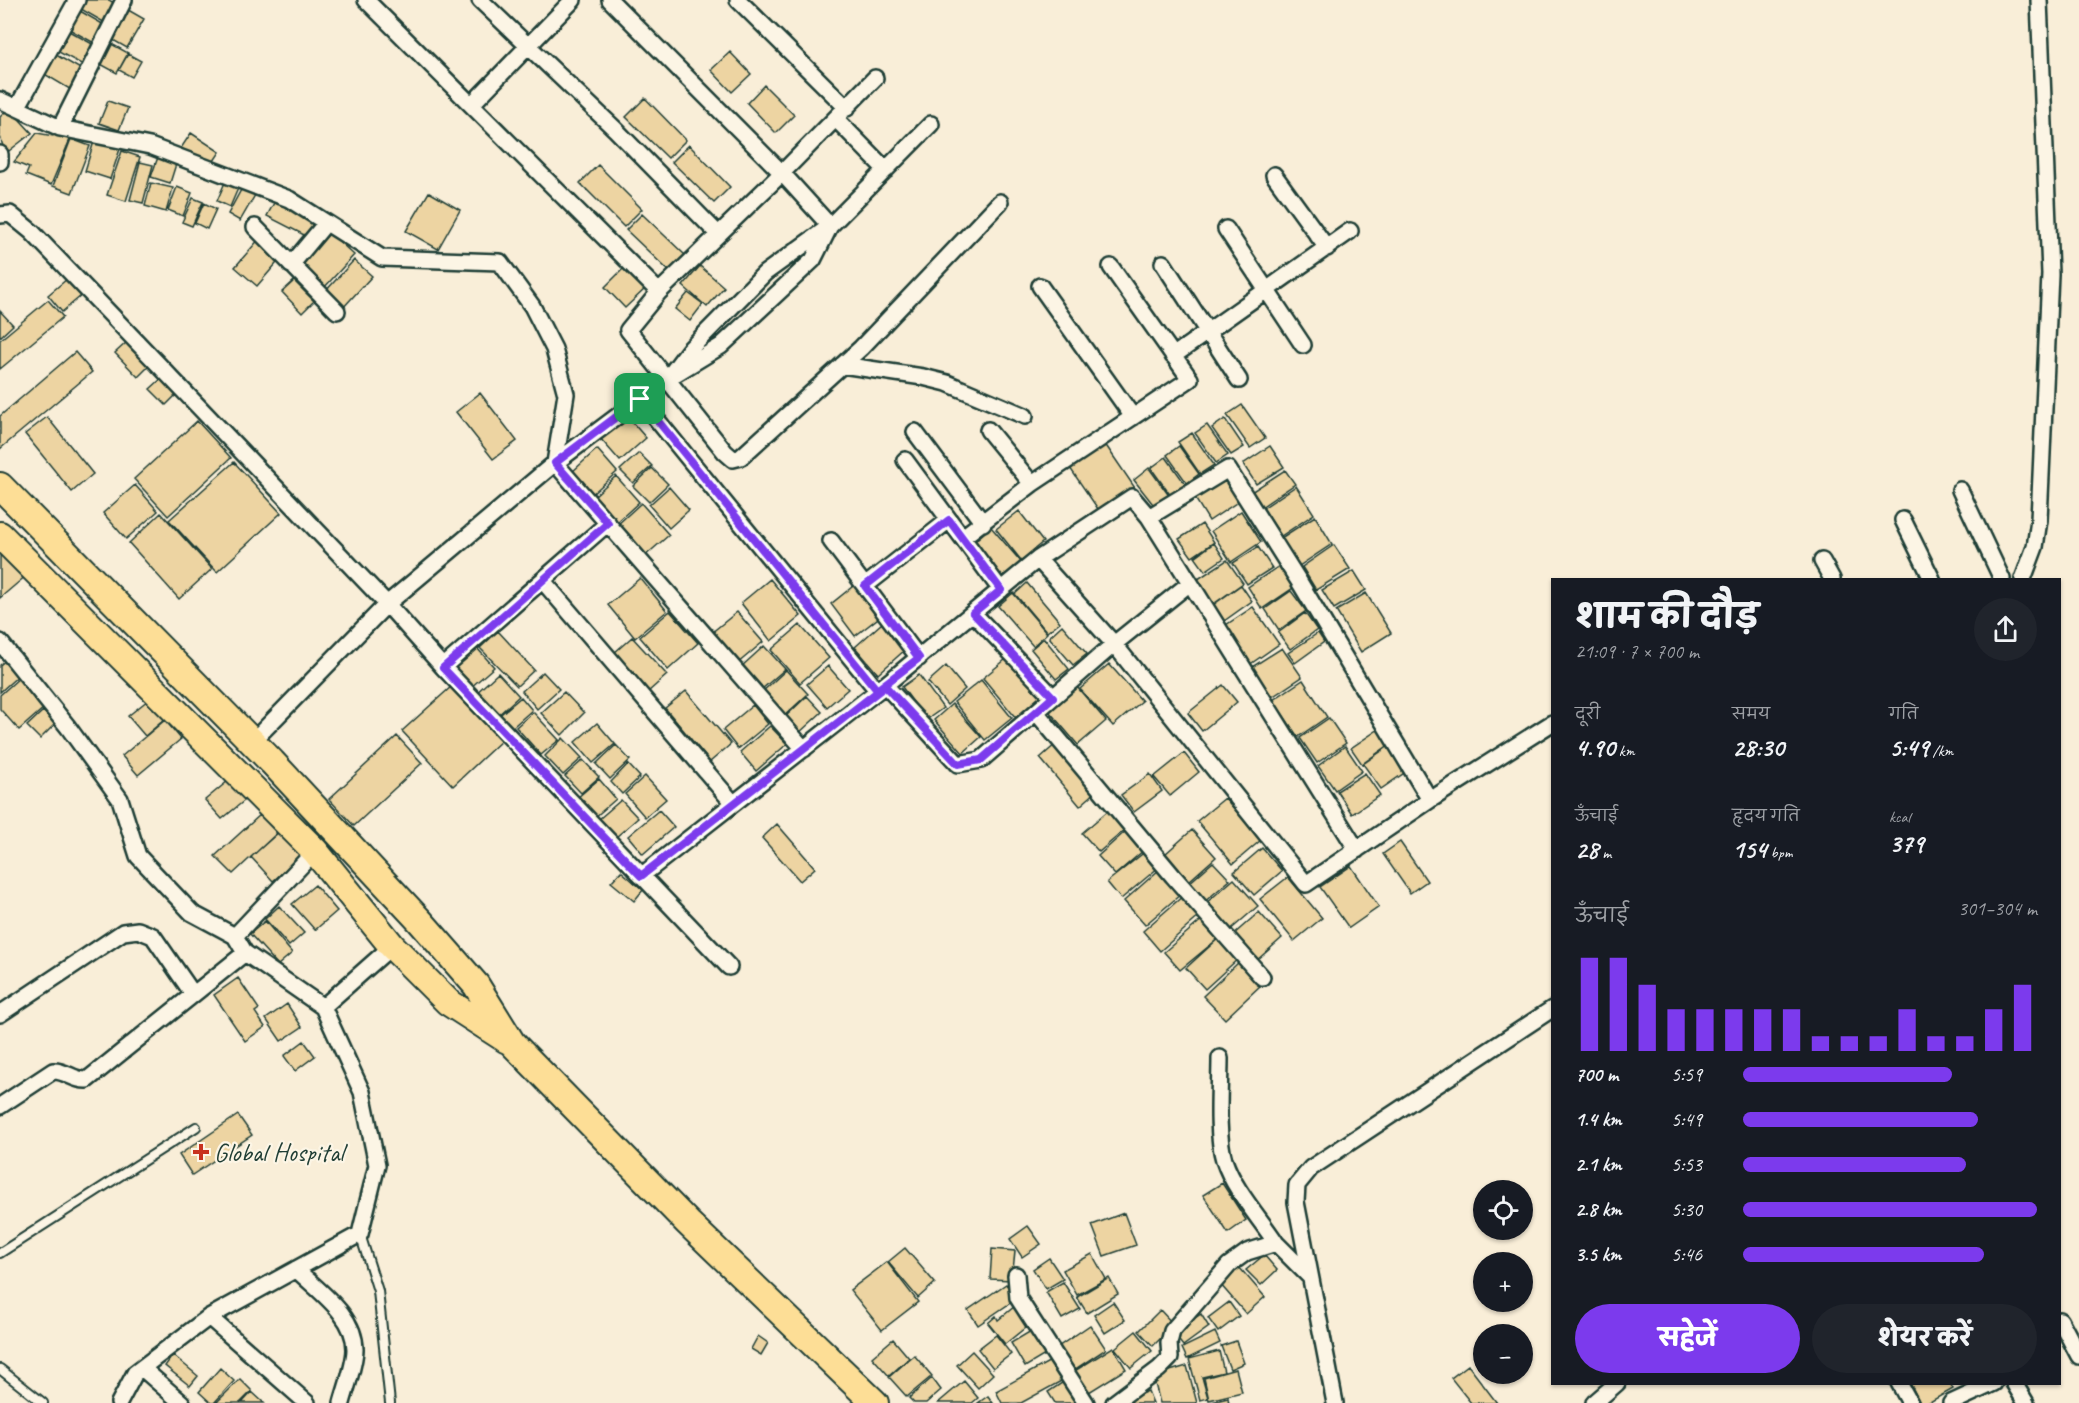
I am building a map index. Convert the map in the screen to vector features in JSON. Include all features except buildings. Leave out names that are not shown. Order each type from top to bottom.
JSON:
[{"type":"main road","points":[[0,486],[251,743],[404,904],[476,985],[512,1043],[592,1127],[868,1401]]},
{"type":"main road","points":[[0,535],[315,851],[392,946],[448,1002],[512,1043]]},
{"type":"street","points":[[17,108],[77,0]]},
{"type":"street","points":[[60,128],[124,0]]},
{"type":"street","points":[[366,0],[659,292]]},
{"type":"street","points":[[480,0],[615,129],[718,234]]},
{"type":"street","points":[[472,104],[573,0]]},
{"type":"street","points":[[610,0],[782,173],[830,226]]},
{"type":"street","points":[[738,0],[841,113],[886,170]]},
{"type":"street","points":[[2023,578],[2035,547],[2039,520],[2050,274],[2039,0]]},
{"type":"street","points":[[875,78],[782,173],[659,292],[628,330],[725,452],[733,459],[741,457],[869,340],[1000,202]]},
{"type":"street","points":[[0,100],[60,128],[150,146],[289,199],[382,258],[500,262],[532,306],[554,349],[567,394],[555,463]]},
{"type":"street","points":[[667,379],[689,350],[765,273],[830,226],[931,124]]},
{"type":"street","points":[[0,154],[0,162]]},
{"type":"street","points":[[1274,175],[1327,248]]},
{"type":"street","points":[[0,215],[10,214],[32,232],[387,603],[443,668],[729,967]]},
{"type":"street","points":[[291,265],[326,223]]},
{"type":"street","points":[[251,743],[387,603],[555,463],[667,379],[720,346],[813,260],[830,226]]},
{"type":"street","points":[[255,227],[337,311]]},
{"type":"street","points":[[1226,228],[1303,345]]},
{"type":"street","points":[[1173,356],[1350,231]]},
{"type":"street","points":[[1163,263],[1239,380]]},
{"type":"street","points":[[963,537],[1032,484],[1190,378],[1111,267]]},
{"type":"street","points":[[1040,286],[1133,417]]},
{"type":"street","points":[[842,365],[923,377],[947,383],[1025,416]]},
{"type":"street","points":[[640,399],[881,688],[958,764],[981,760],[1114,644],[1190,583]]},
{"type":"street","points":[[988,430],[1032,484]]},
{"type":"street","points":[[915,432],[983,523]]},
{"type":"street","points":[[905,460],[1001,590]]},
{"type":"street","points":[[555,463],[804,748]]},
{"type":"street","points":[[1149,517],[1228,469],[1300,583],[1430,800]]},
{"type":"street","points":[[1960,490],[2002,578]]},
{"type":"street","points":[[641,876],[919,658],[1038,559],[1132,497],[1149,517],[1357,850]]},
{"type":"street","points":[[865,586],[949,520]]},
{"type":"street","points":[[1903,520],[1932,578]]},
{"type":"street","points":[[443,668],[608,523]]},
{"type":"street","points":[[831,541],[919,658]]},
{"type":"street","points":[[1038,559],[1114,644],[1306,884],[1430,800],[1551,724]]},
{"type":"street","points":[[1822,561],[1831,578]]},
{"type":"street","points":[[543,581],[733,803]]},
{"type":"street","points":[[973,613],[1053,697]]},
{"type":"street","points":[[0,642],[68,727],[120,799],[138,856],[192,913],[235,936],[244,953],[323,1007],[362,1092],[377,1165],[360,1234],[209,1317],[135,1373],[118,1403]]},
{"type":"street","points":[[1036,712],[1262,978]]},
{"type":"street","points":[[235,936],[315,851]]},
{"type":"street","points":[[0,1014],[123,932],[138,930],[153,936],[193,993]]},
{"type":"street","points":[[323,1007],[392,946]]},
{"type":"street","points":[[0,1106],[53,1071],[59,1070],[81,1080],[87,1080],[244,953]]},
{"type":"street","points":[[1335,1403],[1296,1202],[1297,1185],[1311,1168],[1551,1010]]},
{"type":"street","points":[[1220,1058],[1220,1135],[1224,1160],[1236,1185],[1276,1243],[1309,1276]]},
{"type":"street","points":[[1114,1403],[1170,1358],[1169,1343],[1172,1331],[1229,1265],[1247,1252],[1276,1243]]},
{"type":"street","points":[[296,1269],[342,1314],[353,1332],[356,1351],[342,1403]]},
{"type":"street","points":[[1016,1275],[1018,1298],[1086,1403]]},
{"type":"street","points":[[209,1317],[307,1403]]},
{"type":"street","points":[[2061,1322],[2079,1356]]},
{"type":"street","points":[[142,1368],[182,1403]]},
{"type":"street","points":[[1594,1403],[1615,1385]]},
{"type":"street","points":[[1900,1385],[1910,1403]]},
{"type":"street","points":[[1951,1403],[1990,1385]]},
{"type":"street","points":[[2015,1385],[2026,1403]]},
{"type":"lane","points":[[0,1253],[196,1127]]},
{"type":"lane","points":[[360,1234],[378,1291],[390,1403]]},
{"type":"lane","points":[[0,1369],[43,1403]]},
{"type":"place","name":"Global Hospital","points":[[201,1152]]},
{"type":"route","points":[[640,399],[877,690],[919,658],[865,586],[949,520],[1001,590],[973,613],[1053,697],[981,760],[958,764],[885,686],[641,876],[443,668],[608,523],[555,463],[640,399]]}]
